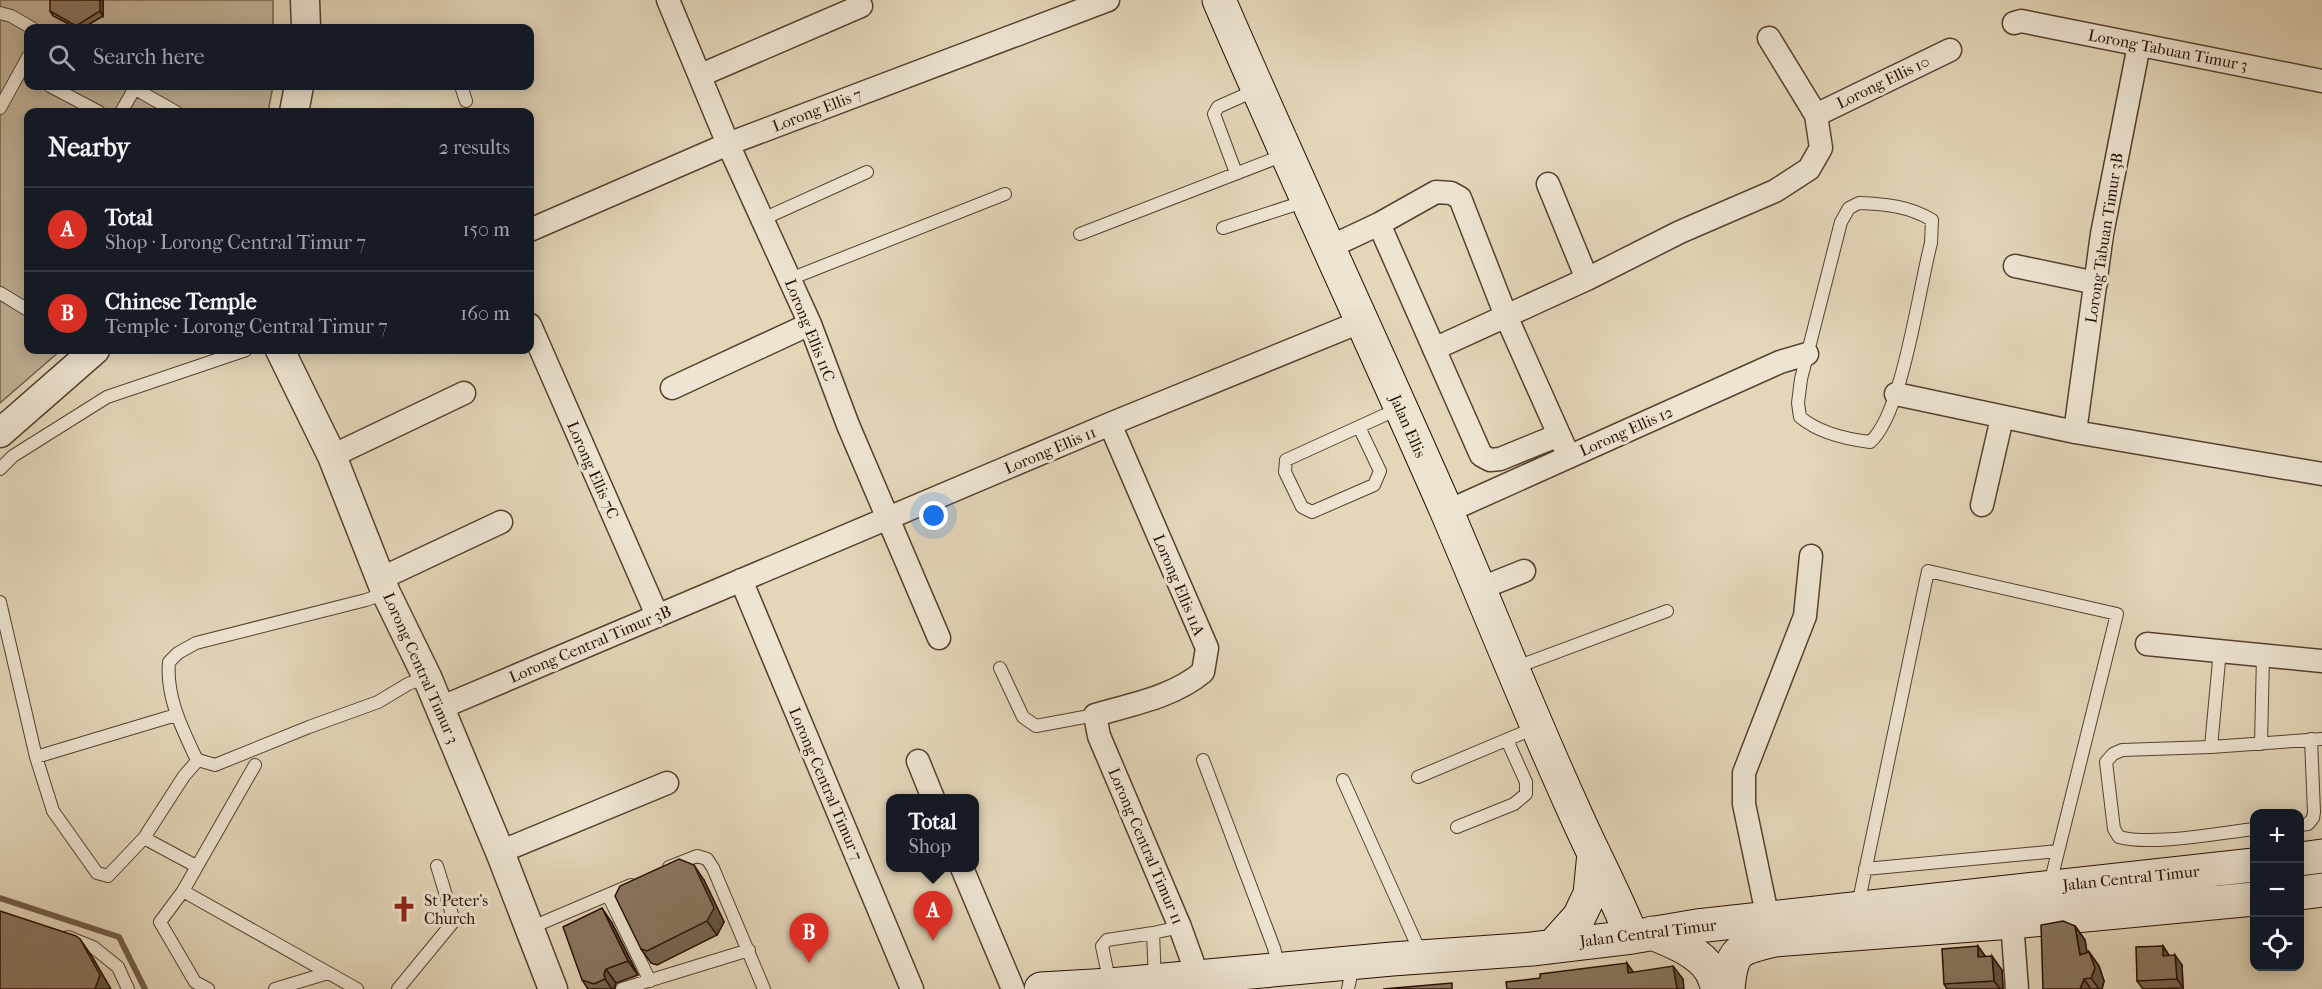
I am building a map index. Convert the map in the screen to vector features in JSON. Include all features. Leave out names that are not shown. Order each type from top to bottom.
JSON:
[{"type":"main road","name":"Jalan Ellis","points":[[1219,0],[1286,155],[1330,248],[1360,322],[1446,512],[1594,853],[1642,935]]},
{"type":"main road","name":"Jalan Ellis","points":[[1554,945],[1579,917],[1590,894],[1594,853]]},
{"type":"main road","points":[[2304,858],[2322,856]]},
{"type":"main road","name":"Jalan Central Timur","points":[[1041,989],[1173,982],[1280,969],[1351,976],[1422,957],[1532,949],[1697,926],[2250,865]]},
{"type":"main road","points":[[2304,892],[2322,890]]},
{"type":"main road","name":"Jalan Central Timur","points":[[1728,989],[1731,963],[1745,947],[1765,943],[2250,899]]},
{"type":"main road","points":[[1642,935],[1676,943],[1699,958],[1711,970],[1718,989]]},
{"type":"street","points":[[305,0],[306,24]]},
{"type":"street","name":"Lorong Ellis 11C","points":[[668,0],[728,144],[810,324],[848,425],[939,638]]},
{"type":"street","name":"Lorong Ellis 7","points":[[534,228],[728,144],[1108,0]]},
{"type":"street","points":[[701,75],[861,6]]},
{"type":"street","name":"Lorong Tabuan Timur 3","points":[[2014,23],[2021,21],[2322,81]]},
{"type":"street","points":[[1434,349],[1587,279],[1680,232],[1774,191],[1809,169],[1821,148],[1816,115],[1770,38]]},
{"type":"street","name":"Lorong Tabuan Timur 3B","points":[[2075,432],[2102,234],[2139,45]]},
{"type":"street","name":"Lorong Ellis 10","points":[[1816,115],[1950,50]]},
{"type":"street","points":[[1548,184],[1587,279]]},
{"type":"street","points":[[1330,248],[1436,192],[1450,193],[1460,198],[1506,316],[1569,457]]},
{"type":"street","points":[[1379,224],[1481,455],[1490,460],[1500,459],[1559,435]]},
{"type":"street","points":[[2015,266],[2096,283]]},
{"type":"street","name":"Lorong Ellis 11","points":[[741,580],[1110,424],[1360,322]]},
{"type":"street","points":[[672,388],[810,324]]},
{"type":"street","name":"Lorong Ellis 7C","points":[[534,333],[657,615]]},
{"type":"street","points":[[0,433],[85,354]]},
{"type":"street","name":"Lorong Central Timur 3","points":[[282,354],[332,456],[384,585],[440,708],[500,852],[553,989]]},
{"type":"street","name":"Lorong Ellis 12","points":[[1446,512],[1780,362],[1807,354]]},
{"type":"street","points":[[332,456],[464,393]]},
{"type":"street","points":[[1896,394],[2075,432],[2322,474]]},
{"type":"street","points":[[1982,505],[2002,418]]},
{"type":"street","name":"Lorong Ellis 11A","points":[[1095,715],[1169,694],[1190,683],[1203,672],[1207,648],[1110,424]]},
{"type":"street","points":[[384,585],[501,522]]},
{"type":"street","points":[[1768,919],[1744,804],[1744,772],[1804,616],[1811,556]]},
{"type":"street","points":[[1479,589],[1524,571]]},
{"type":"street","name":"Lorong Central Timur 3B","points":[[440,708],[741,580]]},
{"type":"street","name":"Lorong Central Timur 7","points":[[741,580],[912,989]]},
{"type":"street","points":[[2148,644],[2322,661]]},
{"type":"street","name":"Lorong Central Timur 11","points":[[1095,715],[1099,736],[1180,927],[1173,982]]},
{"type":"street","points":[[918,762],[931,794]]},
{"type":"street","points":[[500,852],[667,783]]},
{"type":"street","points":[[964,872],[1013,989]]},
{"type":"street","points":[[2012,922],[2017,989]]},
{"type":"lane","points":[[0,13],[25,24]]},
{"type":"lane","points":[[0,108],[24,72]]},
{"type":"lane","points":[[58,90],[91,108]]},
{"type":"lane","points":[[123,108],[131,90]]},
{"type":"lane","points":[[137,90],[169,108]]},
{"type":"lane","points":[[462,90],[465,101]]},
{"type":"lane","points":[[1236,173],[1214,114],[1218,107],[1257,90]]},
{"type":"lane","points":[[1080,234],[1286,155]]},
{"type":"lane","points":[[763,219],[867,172]]},
{"type":"lane","points":[[790,279],[1005,194]]},
{"type":"lane","points":[[1223,228],[1307,200]]},
{"type":"lane","points":[[1859,203],[1885,204],[1918,212],[1932,220],[1931,243],[1896,394],[1879,435],[1870,442],[1850,440],[1812,427],[1800,417],[1797,403],[1807,354],[1841,222],[1849,208],[1859,203]]},
{"type":"lane","points":[[0,293],[24,308]]},
{"type":"lane","points":[[0,469],[13,456],[107,397],[234,354]]},
{"type":"lane","points":[[1359,427],[1380,471],[1374,485],[1312,512],[1302,507],[1285,472],[1286,460],[1400,408]]},
{"type":"lane","points":[[1857,909],[1928,571],[2117,614],[2049,887]]},
{"type":"lane","points":[[384,585],[366,600],[196,643],[177,653],[169,662],[168,673],[176,715],[198,760],[214,765],[378,702],[408,684],[426,677]]},
{"type":"lane","points":[[0,602],[36,757],[53,811],[97,873],[108,876],[144,838],[184,776],[198,760]]},
{"type":"lane","points":[[1513,668],[1666,611]]},
{"type":"lane","points":[[2211,747],[2220,650]]},
{"type":"lane","points":[[2260,744],[2263,655]]},
{"type":"lane","points":[[1000,668],[1023,717],[1036,726],[1095,715]]},
{"type":"lane","points":[[36,757],[176,715]]},
{"type":"lane","points":[[1418,777],[1538,727]]},
{"type":"lane","points":[[2250,830],[2184,837],[2128,839],[2119,837],[2114,829],[2106,762],[2113,754],[2122,750],[2211,747],[2316,739],[2314,812],[2313,818],[2308,824],[2304,824]]},
{"type":"lane","points":[[1457,827],[1514,804],[1526,794],[1526,782],[1506,740]]},
{"type":"lane","points":[[1203,760],[1280,969]]},
{"type":"lane","points":[[208,989],[195,982],[160,922],[183,891],[255,765]]},
{"type":"lane","points":[[1343,780],[1422,957]]},
{"type":"lane","points":[[144,838],[196,866]]},
{"type":"lane","points":[[1865,870],[2058,851]]},
{"type":"lane","points":[[661,871],[697,856],[707,859],[749,950],[764,989]]},
{"type":"lane","points":[[398,989],[454,921],[437,866]]},
{"type":"lane","points":[[530,928],[640,880]]},
{"type":"lane","points":[[183,891],[357,989]]},
{"type":"lane","points":[[608,895],[650,981]]},
{"type":"lane","points":[[1110,985],[1102,946],[1107,940],[1180,927]]},
{"type":"lane","points":[[1153,933],[1173,982]]},
{"type":"lane","points":[[61,935],[93,947],[118,967],[128,989]]},
{"type":"lane","points":[[622,989],[749,950]]},
{"type":"lane","points":[[275,989],[328,973]]},
{"type":"shaded area","points":[[0,0],[273,0],[273,24],[24,24],[24,90],[272,90],[269,108],[24,108],[24,354],[56,354],[0,403]]},
{"type":"building","points":[[50,0],[100,0],[100,11],[79,24],[73,24],[50,11]]},
{"type":"building","points":[[679,859],[694,865],[714,908],[707,921],[647,951],[641,949],[615,896],[620,886]]},
{"type":"building","points":[[602,908],[628,961],[606,969],[605,979],[594,984],[582,980],[563,927]]},
{"type":"building","points":[[0,911],[80,939],[100,975],[95,989],[0,989]]},
{"type":"building","points":[[2063,921],[2075,926],[2080,955],[2089,952],[2095,968],[2091,978],[2084,979],[2080,989],[2043,989],[2041,925]]},
{"type":"building","points":[[1978,946],[1978,957],[1992,956],[1994,981],[1944,984],[1942,949]]},
{"type":"building","points":[[2163,946],[2163,956],[2175,955],[2177,979],[2137,981],[2136,947]]},
{"type":"building","points":[[1627,963],[1628,973],[1673,966],[1677,989],[1507,989],[1506,982],[1540,978],[1540,974]]},
{"type":"building","points":[[1452,983],[1452,989],[1383,989]]},
{"type":"waterway","points":[[0,898],[119,937],[145,989]]},
{"type":"place","name":"St Peter’s Church","points":[[404,909]]},
{"type":"place","name":"Total","points":[[933,941]]},
{"type":"place","name":"Chinese Temple","points":[[809,963]]}]
